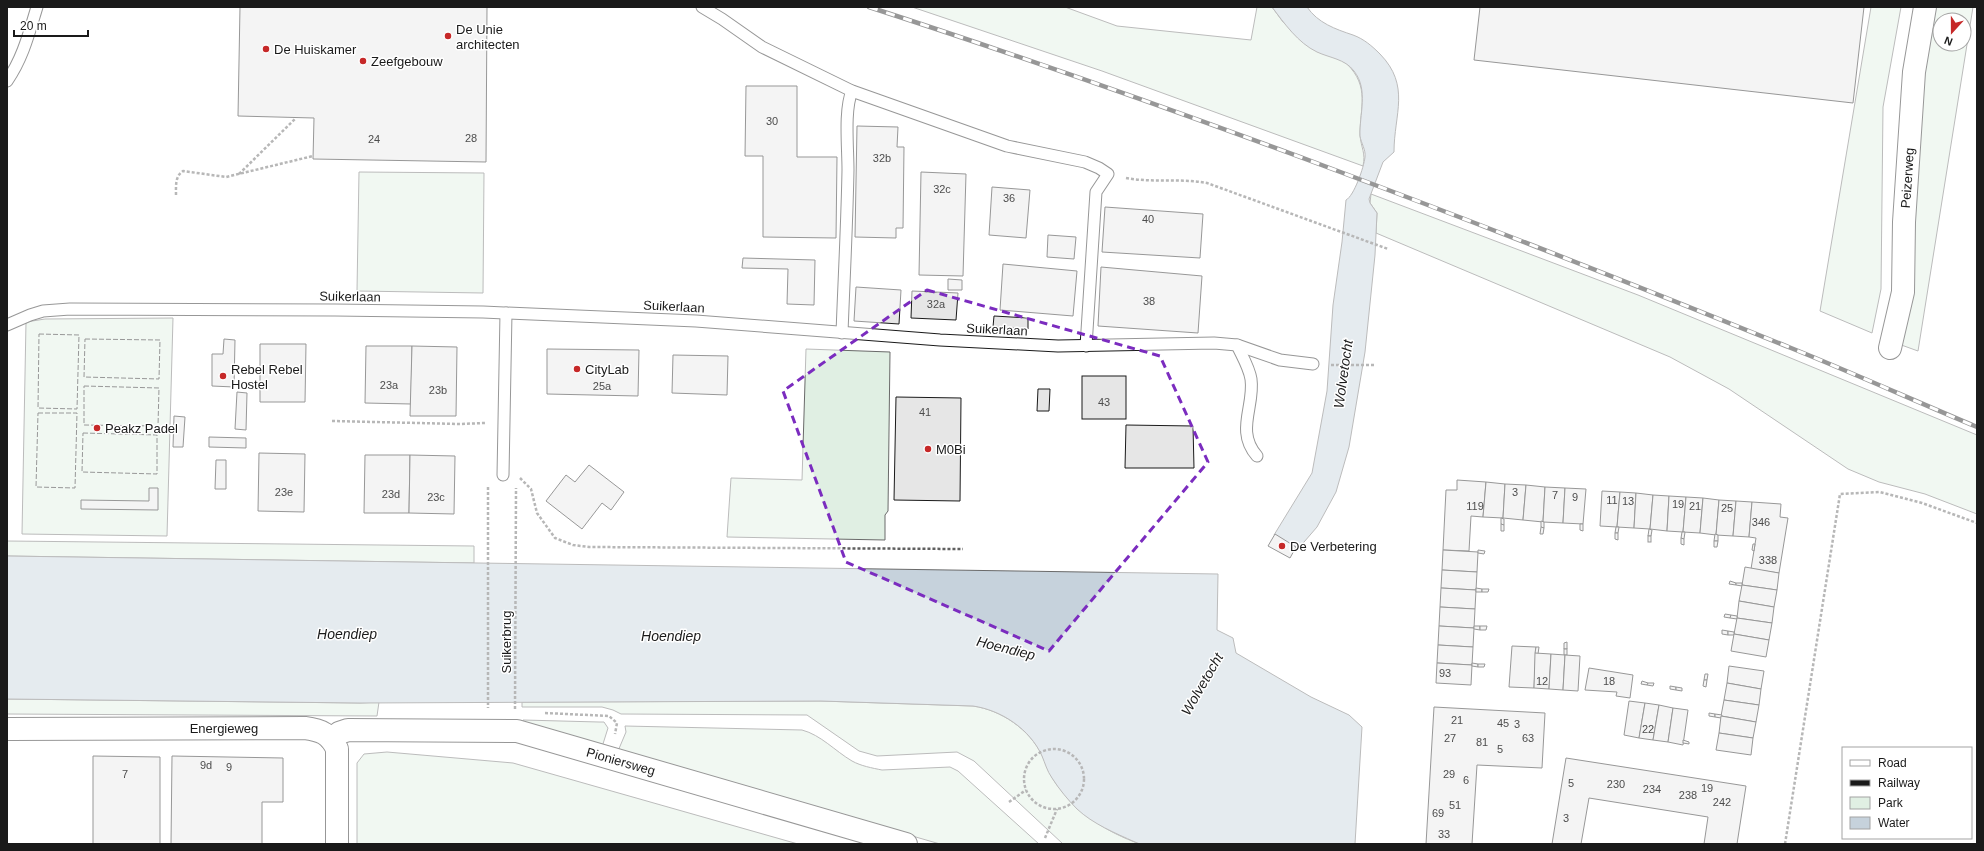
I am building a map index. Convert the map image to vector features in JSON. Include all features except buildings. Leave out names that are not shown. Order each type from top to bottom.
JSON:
[{"type":"street","name":"Peizerweg","points":[[1890,348],[1903,292],[1904,222],[1914,72],[1925,7]]},
{"type":"street","name":"Energieweg","points":[[7,729],[305,728],[320,730],[331,739]]},
{"type":"street","name":"Pioniersweg","points":[[331,739],[339,733],[348,730],[517,731],[906,844]]},
{"type":"street","points":[[331,739],[337,750],[338,762],[337,844]]},
{"type":"lane","points":[[7,81],[18,64],[37,7]]},
{"type":"lane","points":[[702,7],[722,19],[762,48],[852,91],[993,142],[1085,162],[1108,174],[1096,192],[1086,346]]},
{"type":"lane","points":[[842,333],[847,202],[847,110],[852,91]]},
{"type":"lane","name":"Suikerlaan","points":[[7,325],[43,311],[109,308],[506,313],[696,320],[955,341],[1086,346],[1188,343],[1237,345],[1280,360],[1313,364]]},
{"type":"lane","points":[[503,475],[506,313]]},
{"type":"lane","points":[[1237,345],[1249,370],[1251,380],[1246,421],[1249,444],[1257,456]]},
{"type":"path","points":[[238,174],[296,118]]},
{"type":"path","points":[[176,195],[177,179],[179,174],[183,171],[226,177],[313,156]]},
{"type":"path","points":[[1108,174],[1145,181],[1189,180],[1207,183],[1388,249]]},
{"type":"path","points":[[1313,364],[1375,365]]},
{"type":"path","points":[[332,421],[460,424],[504,422]]},
{"type":"path","name":"Suikerbrug","points":[[488,708],[488,476],[503,475]]},
{"type":"path","points":[[516,476],[524,480],[531,489],[537,513],[556,538],[573,545],[597,547],[962,548]]},
{"type":"path","name":"Suikerbrug","points":[[515,712],[516,490]]},
{"type":"path","points":[[1785,844],[1840,494],[1880,492],[1922,503],[1977,523]]},
{"type":"path","points":[[538,713],[598,715],[611,717],[617,723],[607,757]]},
{"type":"path","points":[[1055,749],[1065,751],[1074,756],[1080,764],[1084,783],[1080,792],[1074,800],[1057,809],[1046,808],[1038,804],[1026,790],[1024,780],[1030,761],[1037,754],[1045,750],[1055,749]]},
{"type":"path","points":[[1009,802],[1026,790]]},
{"type":"path","points":[[1045,838],[1057,809]]},
{"type":"highlighted area","points":[[927,290],[1160,356],[1208,462],[1049,651],[846,562],[783,391]]},
{"type":"green space","points":[[912,7],[1065,7],[1117,26],[1251,40],[1257,7],[1272,7],[1283,22],[1347,64],[1359,81],[1362,98],[1360,135],[1364,154],[1363,166],[1102,71]]},
{"type":"green space","points":[[1871,7],[1901,7],[1883,107],[1881,289],[1872,333],[1820,311]]},
{"type":"green space","points":[[1931,7],[1973,7],[1972,13],[1972,12],[1932,12],[1932,52],[1966,52],[1918,351],[1893,342]]},
{"type":"green space","points":[[359,172],[484,173],[483,293],[357,291]]},
{"type":"green space","points":[[1371,194],[1638,295],[1977,435],[1977,514],[1925,494],[1879,482],[1848,469],[1729,389],[1670,357],[1376,233],[1377,213],[1370,203]]},
{"type":"green space","name":"Peakz Padel","points":[[173,318],[167,536],[22,534],[26,322],[45,319]]},
{"type":"green space","points":[[806,349],[890,352],[888,511],[885,515],[885,540],[727,537],[731,478],[802,480]]},
{"type":"green space","points":[[7,541],[474,546],[474,563],[7,556]]},
{"type":"green space","points":[[7,699],[379,702],[377,716],[7,714]]},
{"type":"green space","points":[[821,701],[973,706],[1004,716],[1030,737],[1042,755],[1055,782],[1074,805],[1105,828],[1140,844],[1063,844],[974,761],[957,752],[877,756],[859,751],[807,715],[621,714],[602,707],[522,707],[522,702]]},
{"type":"green space","points":[[523,720],[604,722],[608,728],[602,747],[523,728]]},
{"type":"green space","points":[[625,726],[802,730],[822,739],[852,761],[870,768],[882,770],[950,767],[958,771],[1039,844],[940,844],[618,751],[626,732]]},
{"type":"green space","points":[[387,752],[513,763],[798,844],[357,844],[357,763],[364,754]]},
{"type":"water","name":"Wolvetocht","points":[[1272,7],[1307,7],[1311,13],[1327,25],[1368,43],[1390,66],[1395,77],[1399,101],[1394,152],[1383,162],[1369,199],[1377,213],[1375,255],[1365,352],[1349,447],[1336,492],[1317,527],[1298,549],[1274,535],[1312,473],[1327,391],[1333,305],[1346,200],[1352,193],[1358,181],[1363,167],[1365,154],[1360,136],[1362,94],[1359,78],[1350,67],[1342,61],[1310,48],[1292,32]]},
{"type":"water","points":[[7,556],[1218,574],[1217,630],[1233,638],[1236,653],[1311,697],[1349,715],[1362,727],[1355,844],[1140,844],[1097,824],[1077,809],[1049,773],[1037,746],[1014,722],[1004,716],[984,708],[973,706],[821,701],[360,703],[7,699]]},
{"type":"railway","points":[[869,7],[1102,86],[1333,169],[1677,302],[1838,367],[1977,427]]},
{"type":"fence","points":[[39,334],[79,335],[77,409],[38,408],[39,334]]},
{"type":"fence","points":[[85,339],[160,340],[159,379],[84,377],[85,339]]},
{"type":"fence","points":[[84,386],[159,388],[158,426],[84,425],[84,386]]},
{"type":"fence","points":[[38,413],[77,413],[75,488],[36,487],[38,413]]},
{"type":"fence","points":[[83,433],[157,435],[157,474],[82,472],[83,433]]},
{"type":"place","name":"De Unie architecten","points":[[448,36]]},
{"type":"place","name":"De Huiskamer","points":[[266,49]]},
{"type":"place","name":"Zeefgebouw","points":[[363,61]]},
{"type":"place","name":"CityLab","points":[[577,369]]},
{"type":"place","name":"Rebel Rebel Hostel","points":[[223,376]]},
{"type":"place","name":"Peakz Padel","points":[[97,428]]},
{"type":"place","name":"M0Bi","points":[[928,449]]},
{"type":"place","name":"De Verbetering","points":[[1282,546]]},
{"type":"water label","name":"Hoendiep","points":[[347,634]]},
{"type":"water label","name":"Hoendiep","points":[[671,636]]},
{"type":"water label","name":"Hoendiep","points":[[1006,648]]}]
